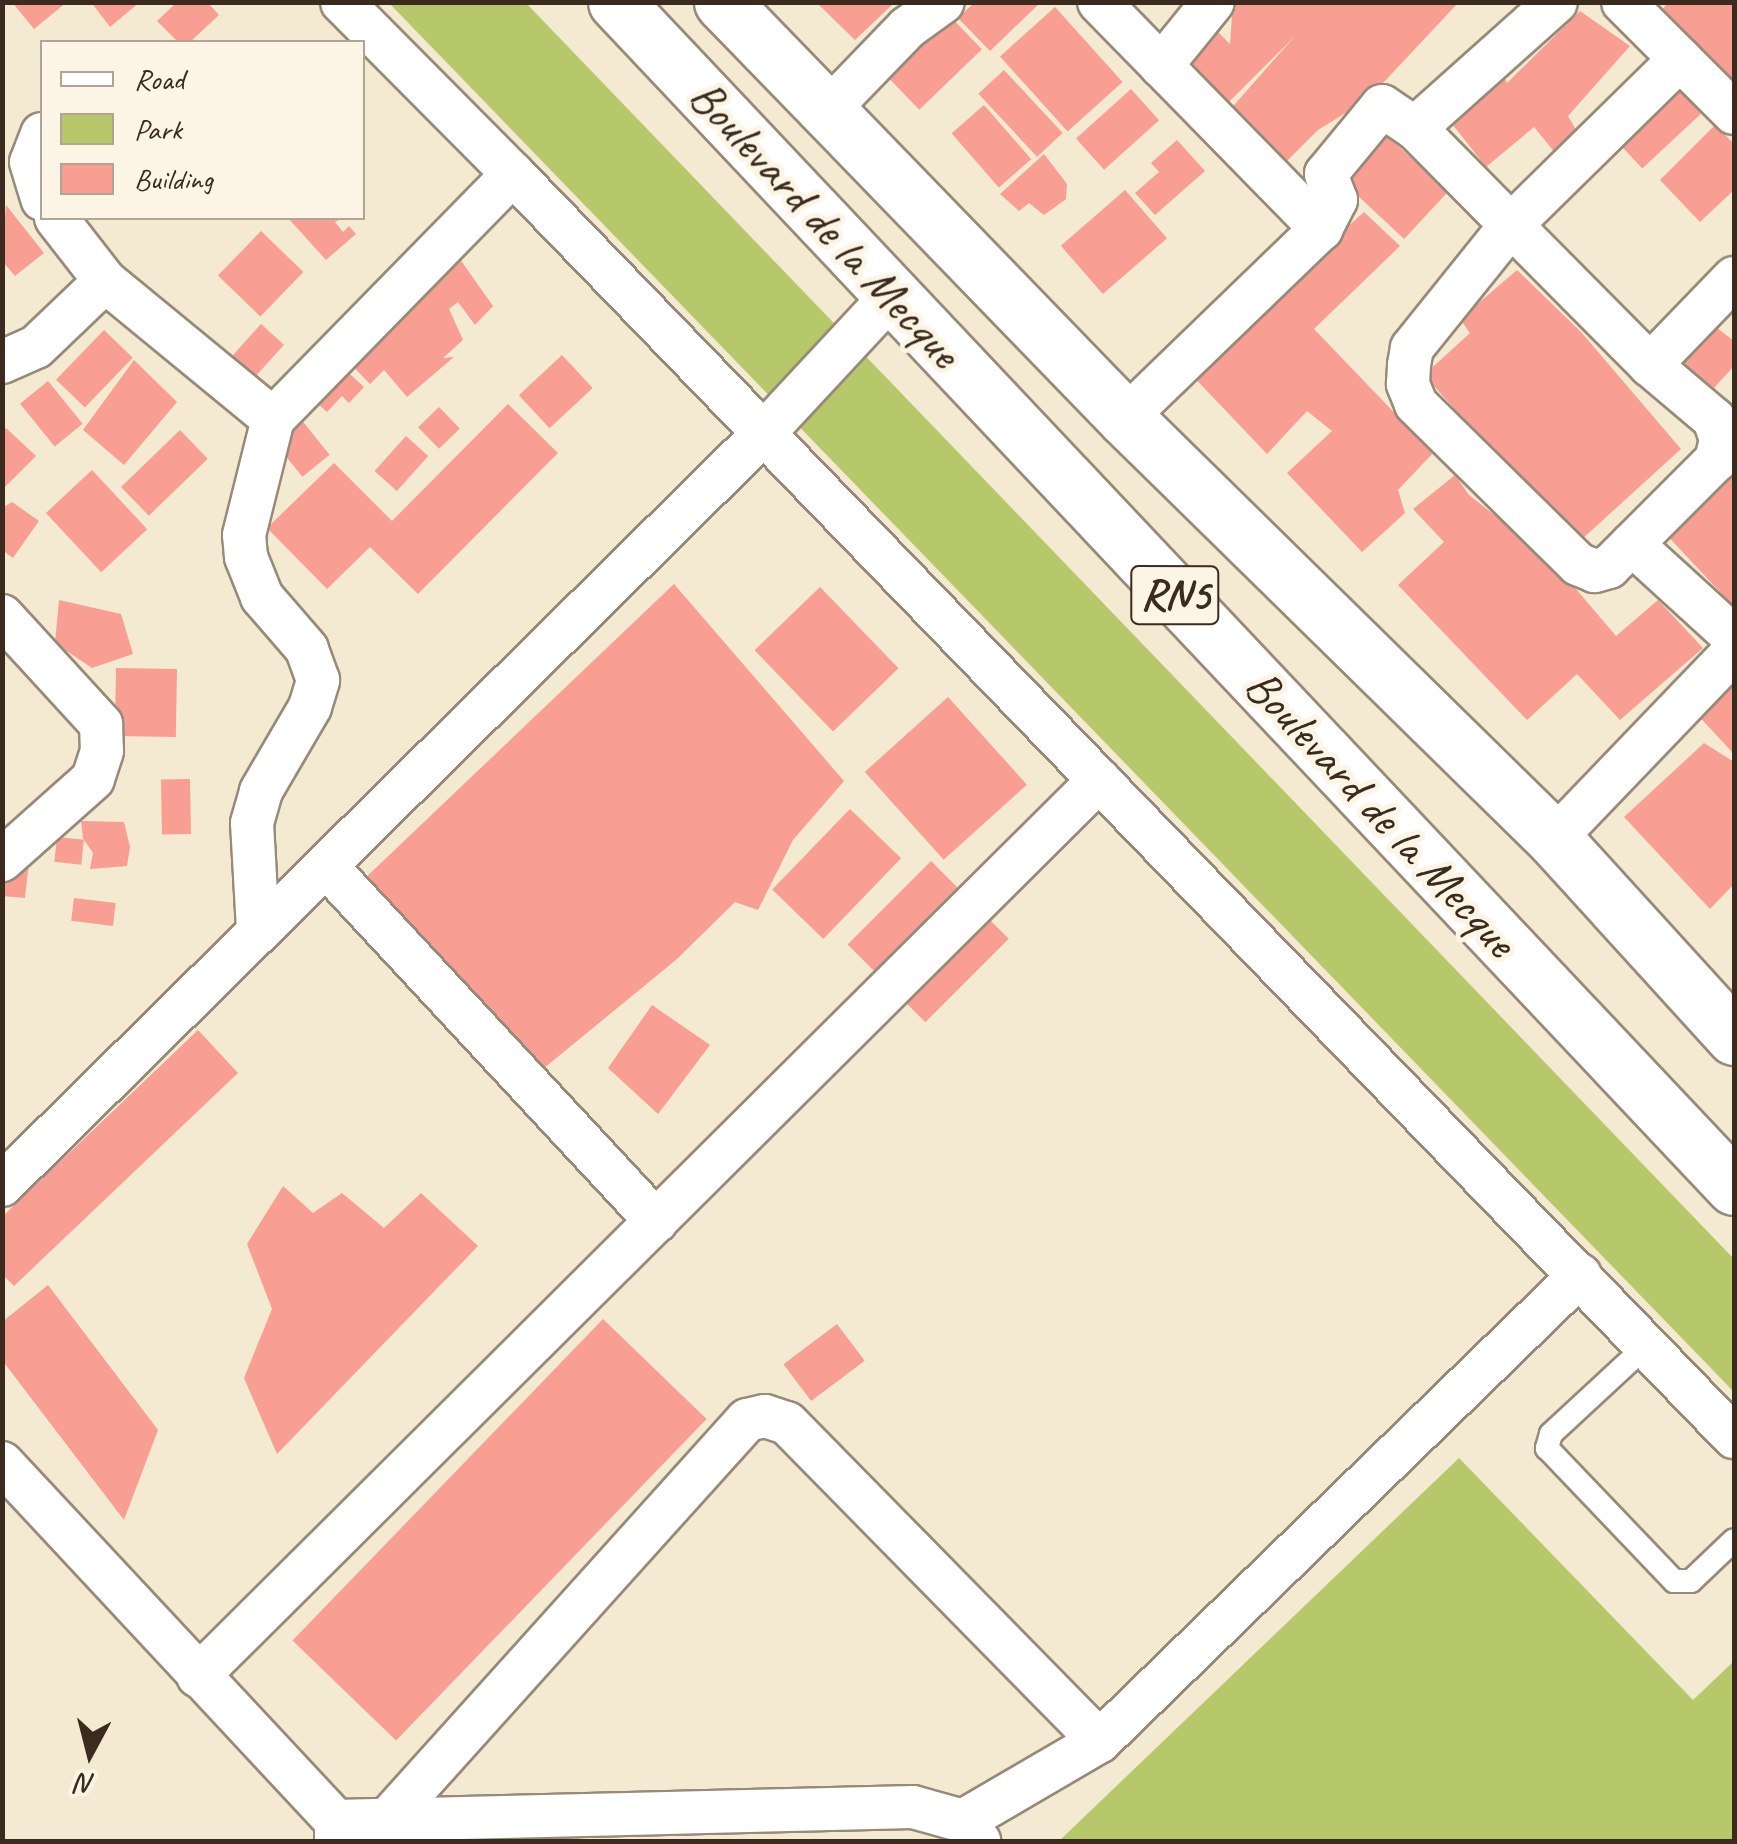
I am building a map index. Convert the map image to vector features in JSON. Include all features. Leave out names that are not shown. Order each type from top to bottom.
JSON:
[{"type":"main road","name":"Boulevard de la Mecque","points":[[616,2],[1734,1187]]},
{"type":"main road","name":"Boulevard de la Mecque","points":[[722,2],[1125,418],[1554,839],[1734,1037]]},
{"type":"street","points":[[342,2],[1734,1436]]},
{"type":"street","points":[[826,112],[907,28],[943,2]]},
{"type":"street","points":[[1099,2],[1321,230]]},
{"type":"street","points":[[1160,66],[1213,2]]},
{"type":"street","points":[[1414,128],[1556,2]]},
{"type":"street","points":[[1624,2],[1734,113]]},
{"type":"street","points":[[1125,418],[1321,230],[1336,200],[1326,174],[1382,106],[1414,128],[1512,225],[1650,365],[1714,419],[1721,439],[1716,460],[1610,567],[1595,571],[1578,564],[1416,404],[1408,384],[1412,348],[1512,225],[1680,58]]},
{"type":"street","points":[[40,140],[32,162],[40,192]]},
{"type":"street","points":[[258,930],[252,823],[261,791],[310,707],[318,680],[307,649],[262,596],[246,557],[244,535],[272,419],[513,174]]},
{"type":"street","points":[[58,220],[105,281],[272,419]]},
{"type":"street","points":[[1650,365],[1734,278]]},
{"type":"street","points":[[2,362],[36,347],[105,281]]},
{"type":"street","points":[[2,1186],[763,434],[892,295]]},
{"type":"street","points":[[1632,544],[1734,637]]},
{"type":"street","points":[[2,616],[100,724],[102,751],[93,779],[2,860]]},
{"type":"street","points":[[1554,839],[1734,651]]},
{"type":"street","points":[[198,1676],[1099,780]]},
{"type":"street","points":[[326,866],[656,1221]]},
{"type":"street","points":[[2,1464],[336,1831],[387,1820],[913,1807],[971,1831],[1100,1741],[1580,1275]]},
{"type":"street","points":[[387,1820],[747,1420],[765,1416],[788,1423],[1100,1741]]},
{"type":"street","points":[[519,1842],[604,1814]]},
{"type":"lane","points":[[1647,1345],[1551,1434],[1547,1448],[1674,1581],[1691,1581],[1734,1540]]},
{"type":"green space","points":[[389,3],[526,3],[1734,1259],[1734,1392]]},
{"type":"green space","points":[[1459,1458],[1693,1700],[1734,1661],[1734,1841],[1059,1841]]},
{"type":"building","points":[[12,2],[67,2],[34,29]]},
{"type":"building","points":[[91,2],[140,2],[110,27]]},
{"type":"building","points":[[177,2],[207,2],[219,15],[192,40],[176,40],[157,21]]},
{"type":"building","points":[[895,2],[855,40],[819,5]]},
{"type":"building","points":[[975,2],[1041,2],[990,51],[958,18]]},
{"type":"building","points":[[1233,2],[1459,2],[1368,99],[1318,130],[1278,170],[1228,112],[1295,36],[1220,111],[1170,59],[1207,21],[1230,44]]},
{"type":"building","points":[[1668,2],[1734,2],[1734,81],[1663,9]]},
{"type":"building","points":[[1055,7],[1123,82],[1068,132],[1000,57]]},
{"type":"building","points":[[943,9],[982,49],[919,110],[880,69]]},
{"type":"building","points":[[1580,11],[1630,46],[1568,116],[1579,135],[1556,154],[1534,127],[1486,167],[1449,120],[1501,72],[1507,83]]},
{"type":"building","points":[[1004,70],[1063,133],[1037,157],[978,94]]},
{"type":"building","points":[[1131,89],[1159,120],[1104,170],[1076,139]]},
{"type":"building","points":[[1679,89],[1702,113],[1642,168],[1620,144]]},
{"type":"building","points":[[984,105],[1031,159],[999,188],[952,133]]},
{"type":"building","points":[[1715,125],[1734,144],[1734,190],[1700,222],[1660,180]]},
{"type":"building","points":[[1379,128],[1448,192],[1404,239],[1335,175]]},
{"type":"building","points":[[1177,140],[1205,171],[1155,215],[1135,193],[1159,172],[1151,163]]},
{"type":"building","points":[[1044,154],[1067,184],[1066,199],[1044,215],[1029,203],[1019,211],[1000,194]]},
{"type":"building","points":[[1125,190],[1167,238],[1103,294],[1061,246]]},
{"type":"building","points":[[6,205],[44,253],[15,276],[2,261]]},
{"type":"building","points":[[1364,212],[1400,246],[1314,329],[1433,453],[1398,490],[1405,513],[1362,552],[1287,473],[1332,431],[1307,411],[1267,454],[1187,370]]},
{"type":"building","points":[[290,220],[338,220],[335,222],[343,232],[349,226],[356,234],[326,260]]},
{"type":"building","points":[[261,231],[303,272],[260,317],[218,276]]},
{"type":"building","points":[[457,255],[493,306],[475,325],[458,302],[449,309],[463,340],[443,358],[454,357],[407,397],[384,370],[370,384],[347,360]]},
{"type":"building","points":[[1517,270],[1581,332],[1681,449],[1581,540],[1512,473],[1424,375],[1470,333],[1460,319]]},
{"type":"building","points":[[1704,318],[1734,341],[1734,366],[1714,388],[1670,357]]},
{"type":"building","points":[[261,324],[284,345],[254,378],[231,357]]},
{"type":"building","points":[[104,330],[133,358],[85,407],[56,380]]},
{"type":"building","points":[[562,355],[593,388],[550,428],[519,395]]},
{"type":"building","points":[[134,360],[177,402],[124,465],[83,430]]},
{"type":"building","points":[[339,364],[364,387],[349,403],[342,396],[327,412],[309,396]]},
{"type":"building","points":[[48,381],[83,424],[55,446],[20,404]]},
{"type":"building","points":[[508,404],[558,453],[418,594],[370,547],[327,589],[267,528],[334,463],[392,521]]},
{"type":"building","points":[[439,407],[460,429],[439,449],[418,427]]},
{"type":"building","points":[[295,412],[330,455],[302,477],[268,434]]},
{"type":"building","points":[[6,428],[36,456],[2,490],[2,432]]},
{"type":"building","points":[[180,430],[208,459],[149,516],[121,487]]},
{"type":"building","points":[[406,436],[428,456],[397,491],[375,471]]},
{"type":"building","points":[[1734,452],[1734,607],[1663,531]]},
{"type":"building","points":[[92,470],[147,529],[101,572],[46,513]]},
{"type":"building","points":[[1455,475],[1469,495],[1525,539],[1576,589],[1616,636],[1658,600],[1703,648],[1620,720],[1577,674],[1527,720],[1398,585],[1444,542],[1413,509]]},
{"type":"building","points":[[12,502],[39,521],[13,558],[2,550],[2,508]]},
{"type":"building","points":[[674,584],[844,781],[793,840],[758,910],[735,902],[677,959],[543,1069],[361,882]]},
{"type":"building","points":[[820,587],[898,668],[833,731],[755,650]]},
{"type":"building","points":[[59,600],[121,614],[133,654],[92,668],[55,643]]},
{"type":"building","points":[[116,668],[177,669],[176,737],[115,736]]},
{"type":"building","points":[[1734,670],[1734,749],[1732,752],[1694,711]]},
{"type":"building","points":[[948,697],[1027,785],[944,860],[865,772]]},
{"type":"building","points":[[1704,743],[1734,762],[1734,884],[1710,909],[1624,817]]},
{"type":"building","points":[[190,779],[191,834],[162,834],[161,780]]},
{"type":"building","points":[[850,809],[901,858],[823,939],[772,890]]},
{"type":"building","points":[[81,821],[124,822],[130,847],[127,866],[90,869],[93,853],[83,838]]},
{"type":"building","points":[[57,837],[84,840],[81,865],[54,862]]},
{"type":"building","points":[[2,850],[30,853],[25,898],[2,896]]},
{"type":"building","points":[[931,861],[1009,939],[925,1022],[848,944]]},
{"type":"building","points":[[74,898],[116,903],[113,926],[71,921]]},
{"type":"building","points":[[652,1005],[710,1045],[658,1114],[608,1068]]},
{"type":"building","points":[[198,1030],[238,1073],[14,1286],[2,1274],[2,1217]]},
{"type":"building","points":[[283,1186],[313,1213],[342,1193],[384,1228],[421,1193],[478,1246],[277,1454],[244,1378],[272,1309],[247,1244]]},
{"type":"building","points":[[48,1285],[158,1430],[124,1520],[2,1360],[2,1322]]},
{"type":"building","points":[[603,1319],[707,1419],[396,1741],[292,1641]]},
{"type":"building","points":[[837,1324],[865,1361],[811,1401],[783,1364]]}]
